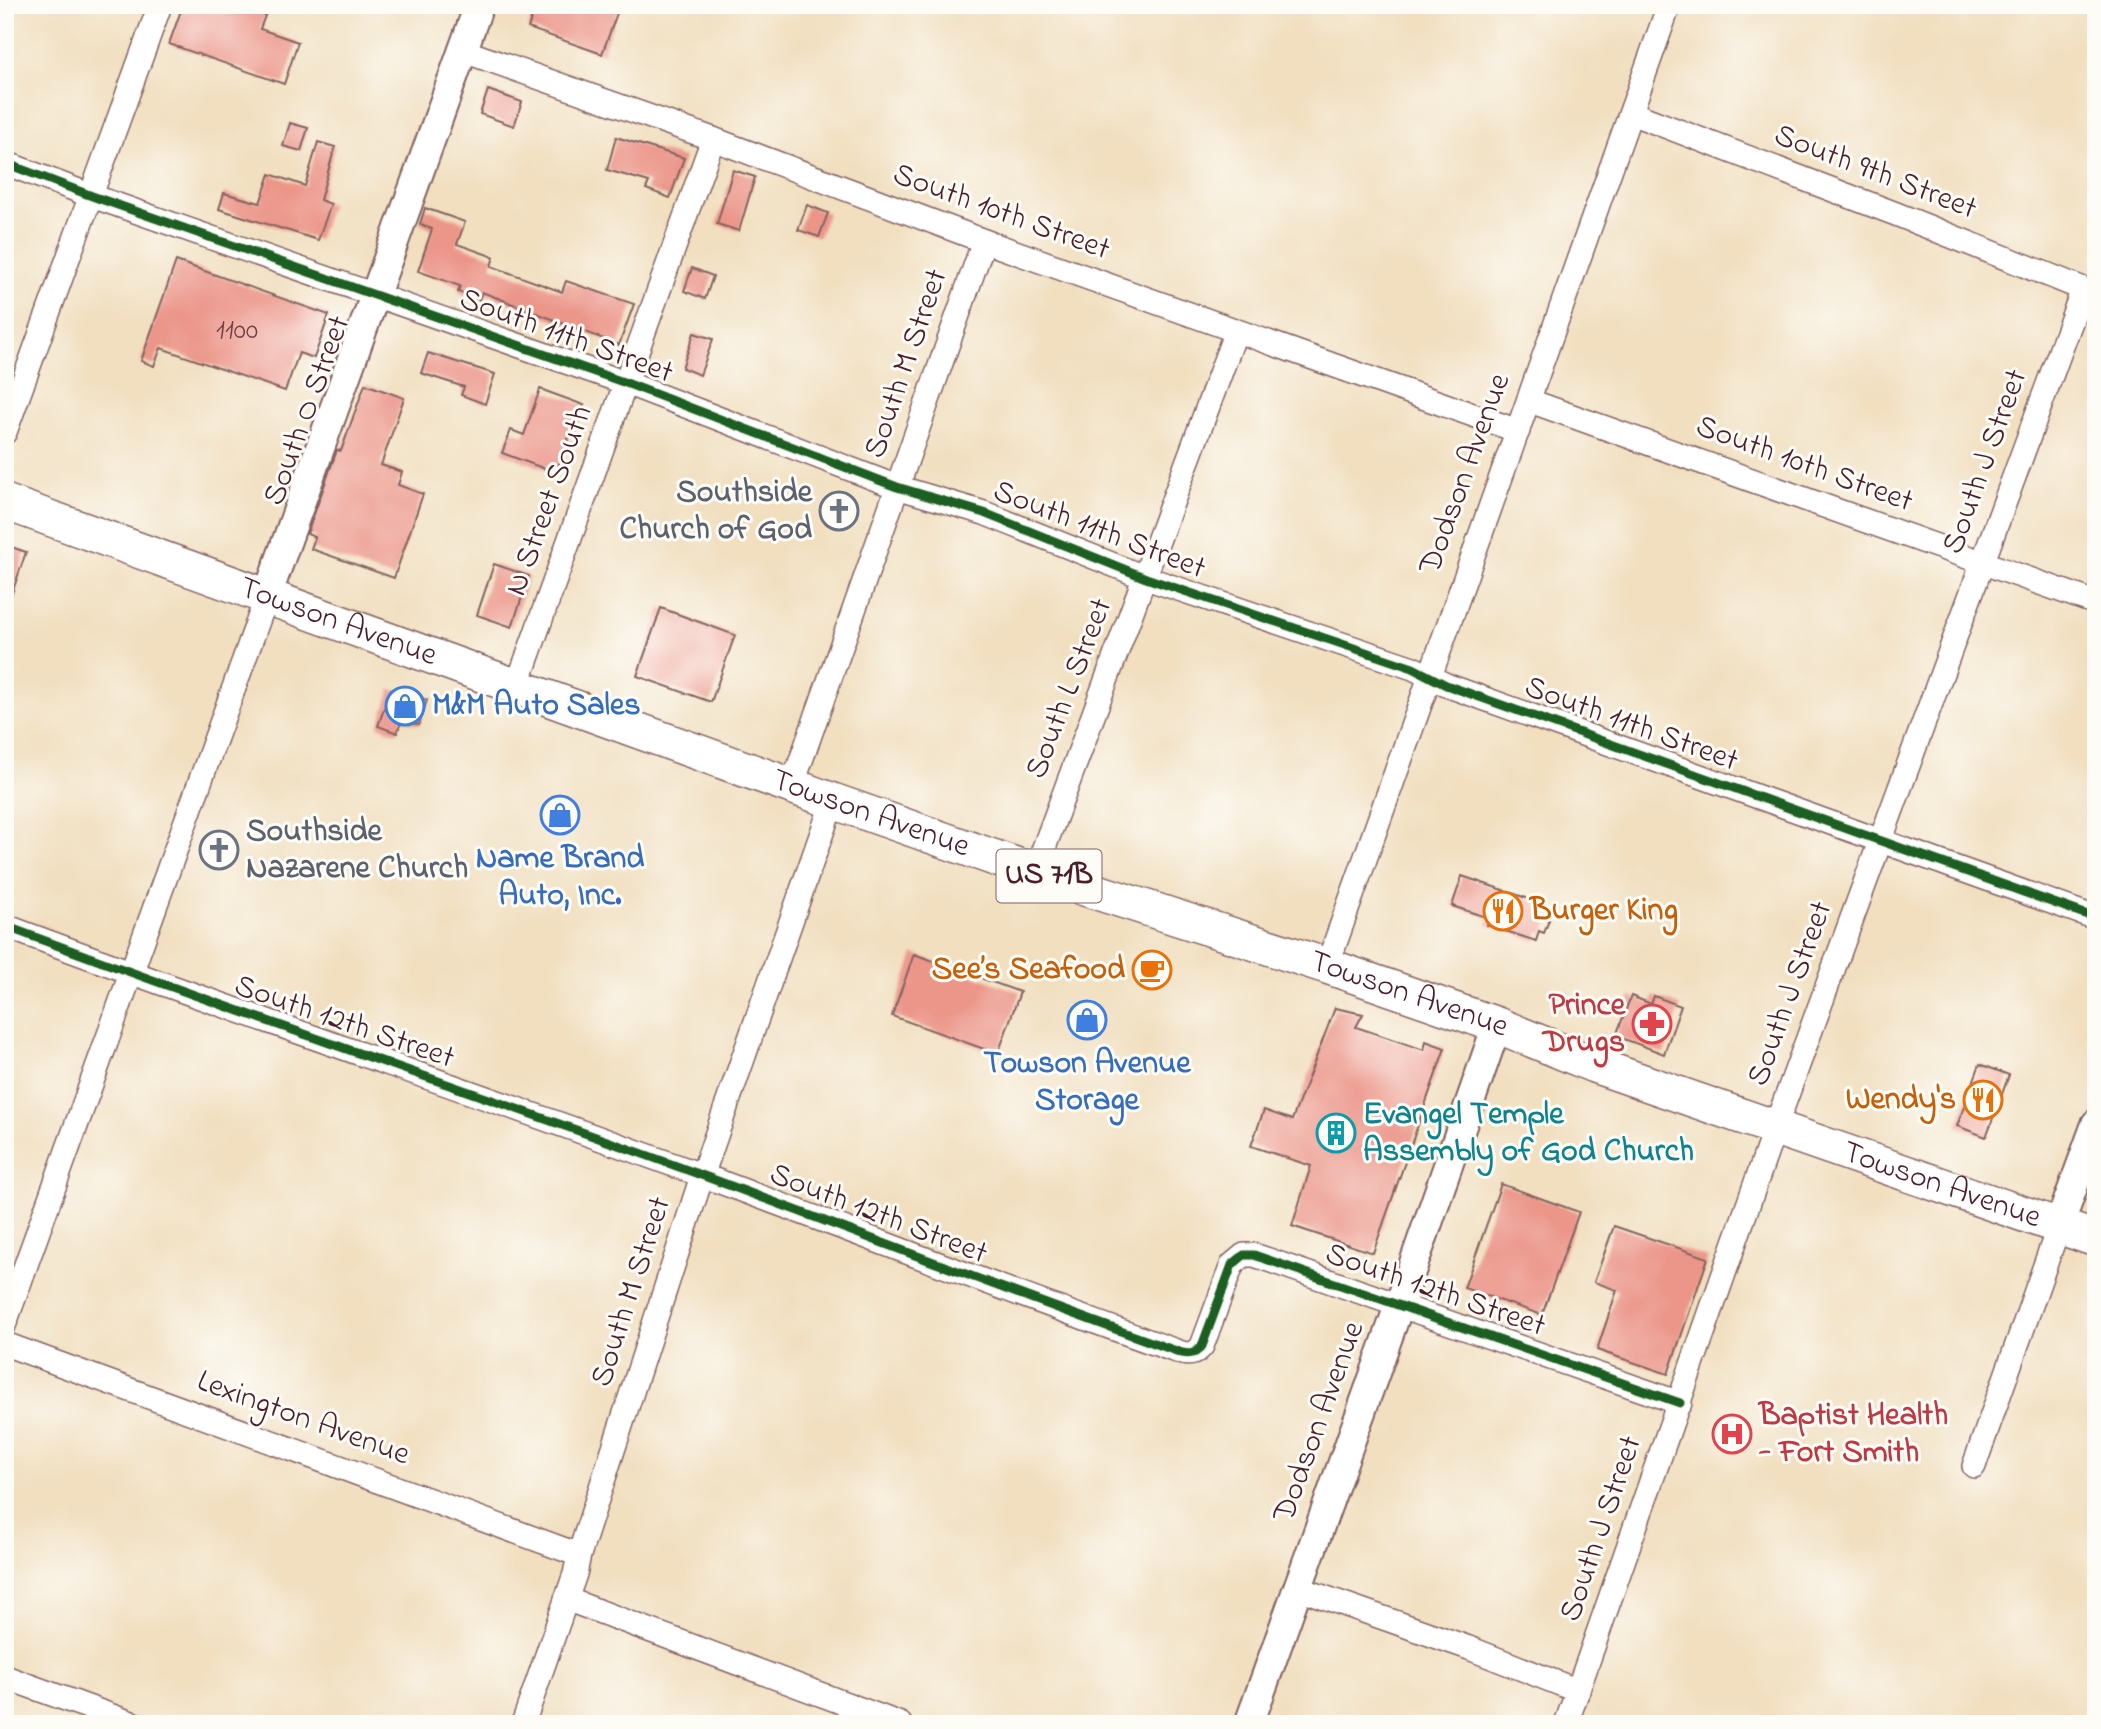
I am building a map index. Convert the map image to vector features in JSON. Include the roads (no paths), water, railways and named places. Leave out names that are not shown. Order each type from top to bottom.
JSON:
[{"type":"main road","name":"Towson Avenue","points":[[5,502],[833,801],[1035,872],[1327,966],[1497,1025],[1594,1065],[2096,1239]]},
{"type":"street","points":[[5,432],[160,5]]},
{"type":"street","name":"South O Street","points":[[5,1323],[480,5]]},
{"type":"street","name":"Dodson Avenue","points":[[1327,966],[1669,5]]},
{"type":"street","name":"South 10th Street","points":[[464,51],[713,139],[984,241],[1518,431]]},
{"type":"street","name":"South 9th Street","points":[[1631,113],[2089,291]]},
{"type":"street","name":"N Street South","points":[[517,687],[713,139]]},
{"type":"street","name":"South 11th Street","points":[[5,163],[626,383],[897,487],[984,513],[1146,578],[1413,668],[1458,690],[2096,918]]},
{"type":"street","name":"South M Street","points":[[792,786],[984,241]]},
{"type":"street","name":"South J Street","points":[[1566,1724],[1775,1128],[1983,562],[2089,291]]},
{"type":"street","name":"South L Street","points":[[1035,872],[1236,331]]},
{"type":"street","name":"South 10th Street","points":[[1530,401],[2096,603]]},
{"type":"street","name":"South M Street","points":[[523,1724],[566,1600],[702,1175],[833,801]]},
{"type":"street","name":"South 12th Street","points":[[5,926],[702,1175],[1182,1353],[1197,1352],[1202,1346],[1233,1265],[1244,1255],[1254,1255],[1680,1402]]},
{"type":"street","name":"Dodson Avenue","points":[[1248,1724],[1497,1025]]},
{"type":"street","points":[[1974,1466],[2096,1124]]},
{"type":"street","name":"Lexington Avenue","points":[[5,1344],[579,1555]]},
{"type":"street","points":[[1297,1588],[1469,1648],[1578,1691]]},
{"type":"street","points":[[566,1600],[900,1724]]},
{"type":"street","points":[[5,1677],[134,1724]]},
{"type":"place","name":"Southside Church of God","points":[[839,511]]},
{"type":"place","name":"M&M Auto Sales","points":[[405,706]]},
{"type":"place","name":"Name Brand Auto, Inc.","points":[[560,815]]},
{"type":"place","name":"Southside Nazarene Church","points":[[219,850]]},
{"type":"place","name":"Burger King","points":[[1503,911]]},
{"type":"place","name":"See’s Seafood","points":[[1152,970]]},
{"type":"place","name":"Towson Avenue Storage","points":[[1087,1020]]},
{"type":"place","name":"Prince Drugs","points":[[1652,1024]]},
{"type":"place","name":"Wendy's","points":[[1983,1100]]},
{"type":"place","name":"Evangel Temple Assembly of God Church","points":[[1336,1133]]},
{"type":"place","name":"Baptist Health - Fort Smith","points":[[1732,1434]]}]
